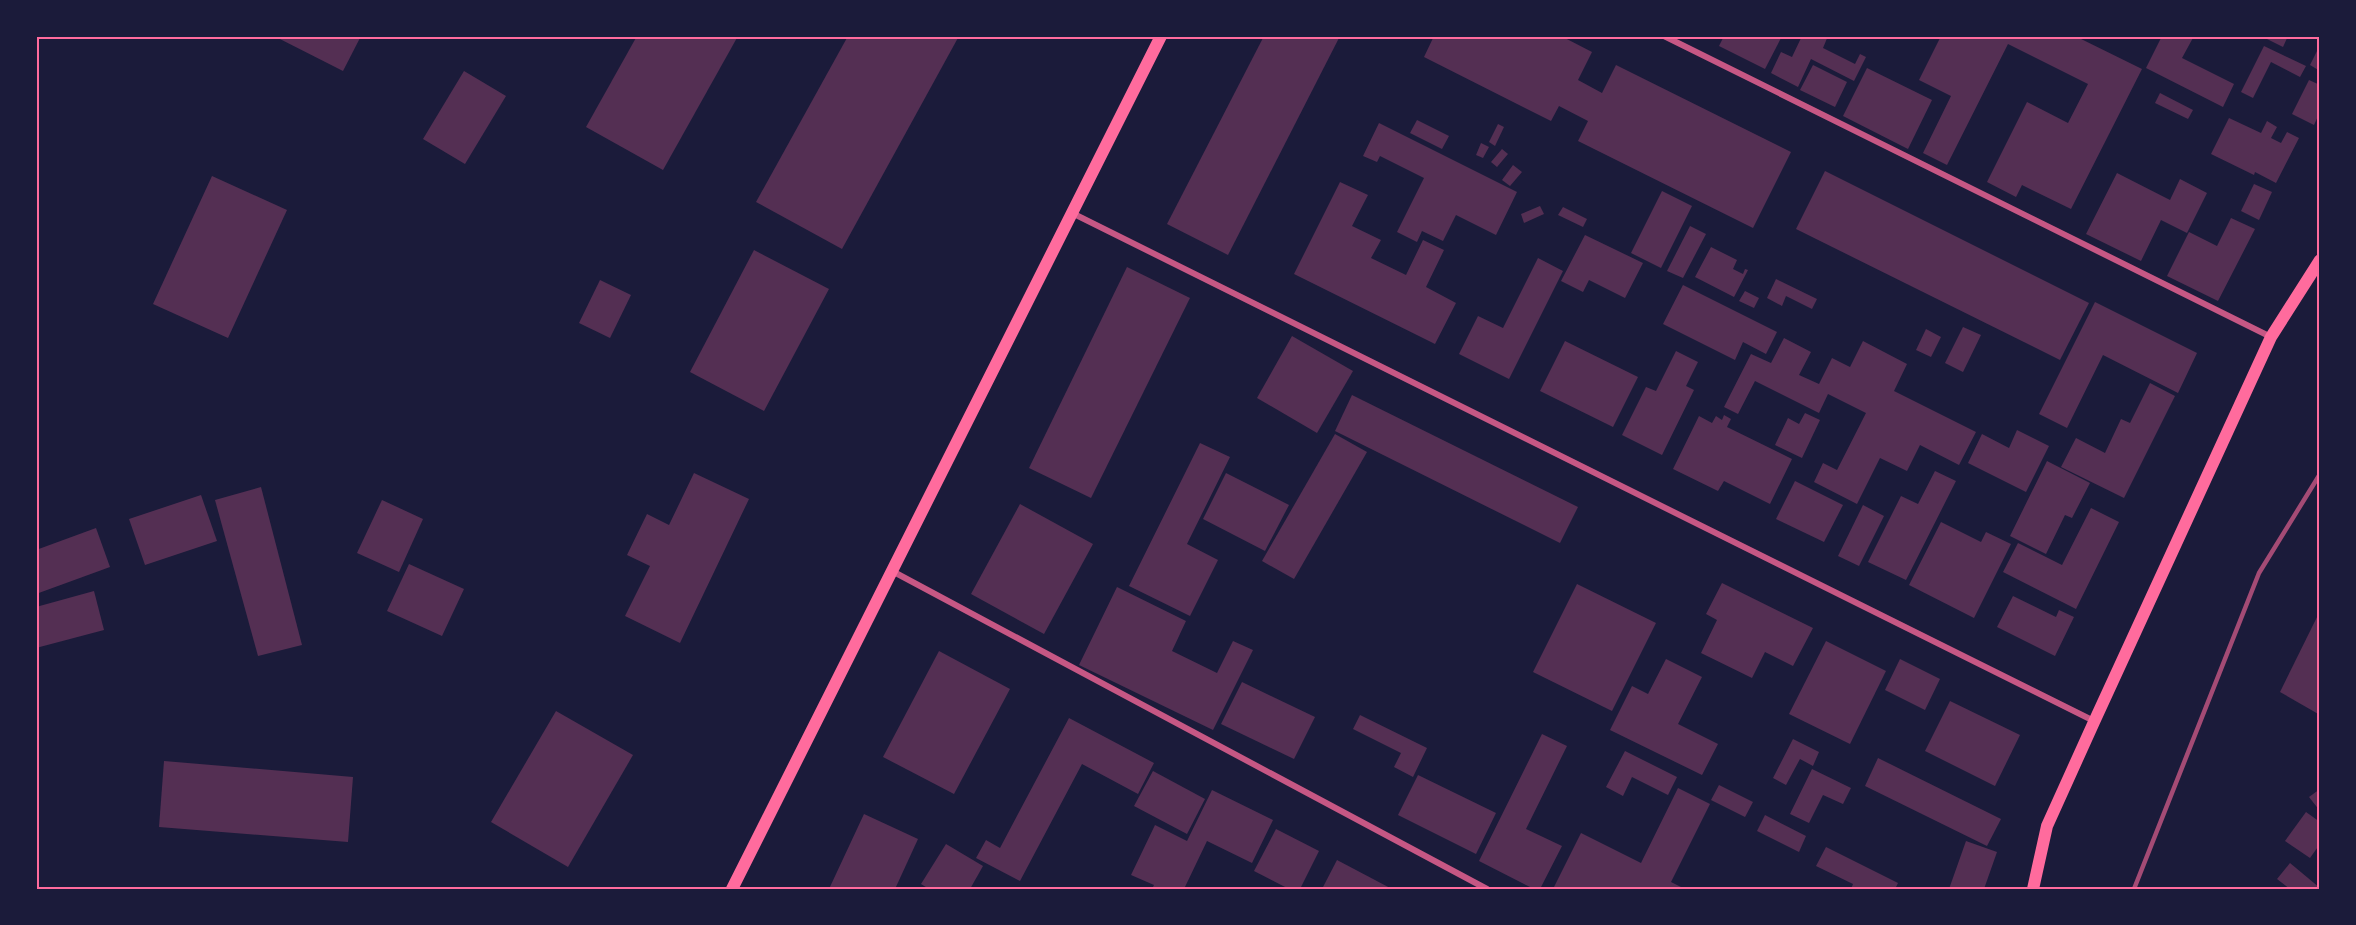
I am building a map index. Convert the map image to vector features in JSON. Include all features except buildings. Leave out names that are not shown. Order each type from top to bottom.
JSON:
[{"type":"main road","points":[[732,889],[1161,36]]},
{"type":"main road","points":[[2033,889],[2047,826],[2094,722],[2271,337],[2320,260]]},
{"type":"street","points":[[1664,36],[2271,337]]},
{"type":"street","points":[[1072,213],[2094,722]]},
{"type":"street","points":[[892,571],[1487,889]]},
{"type":"railway","points":[[2134,889],[2259,573],[2320,474]]}]
